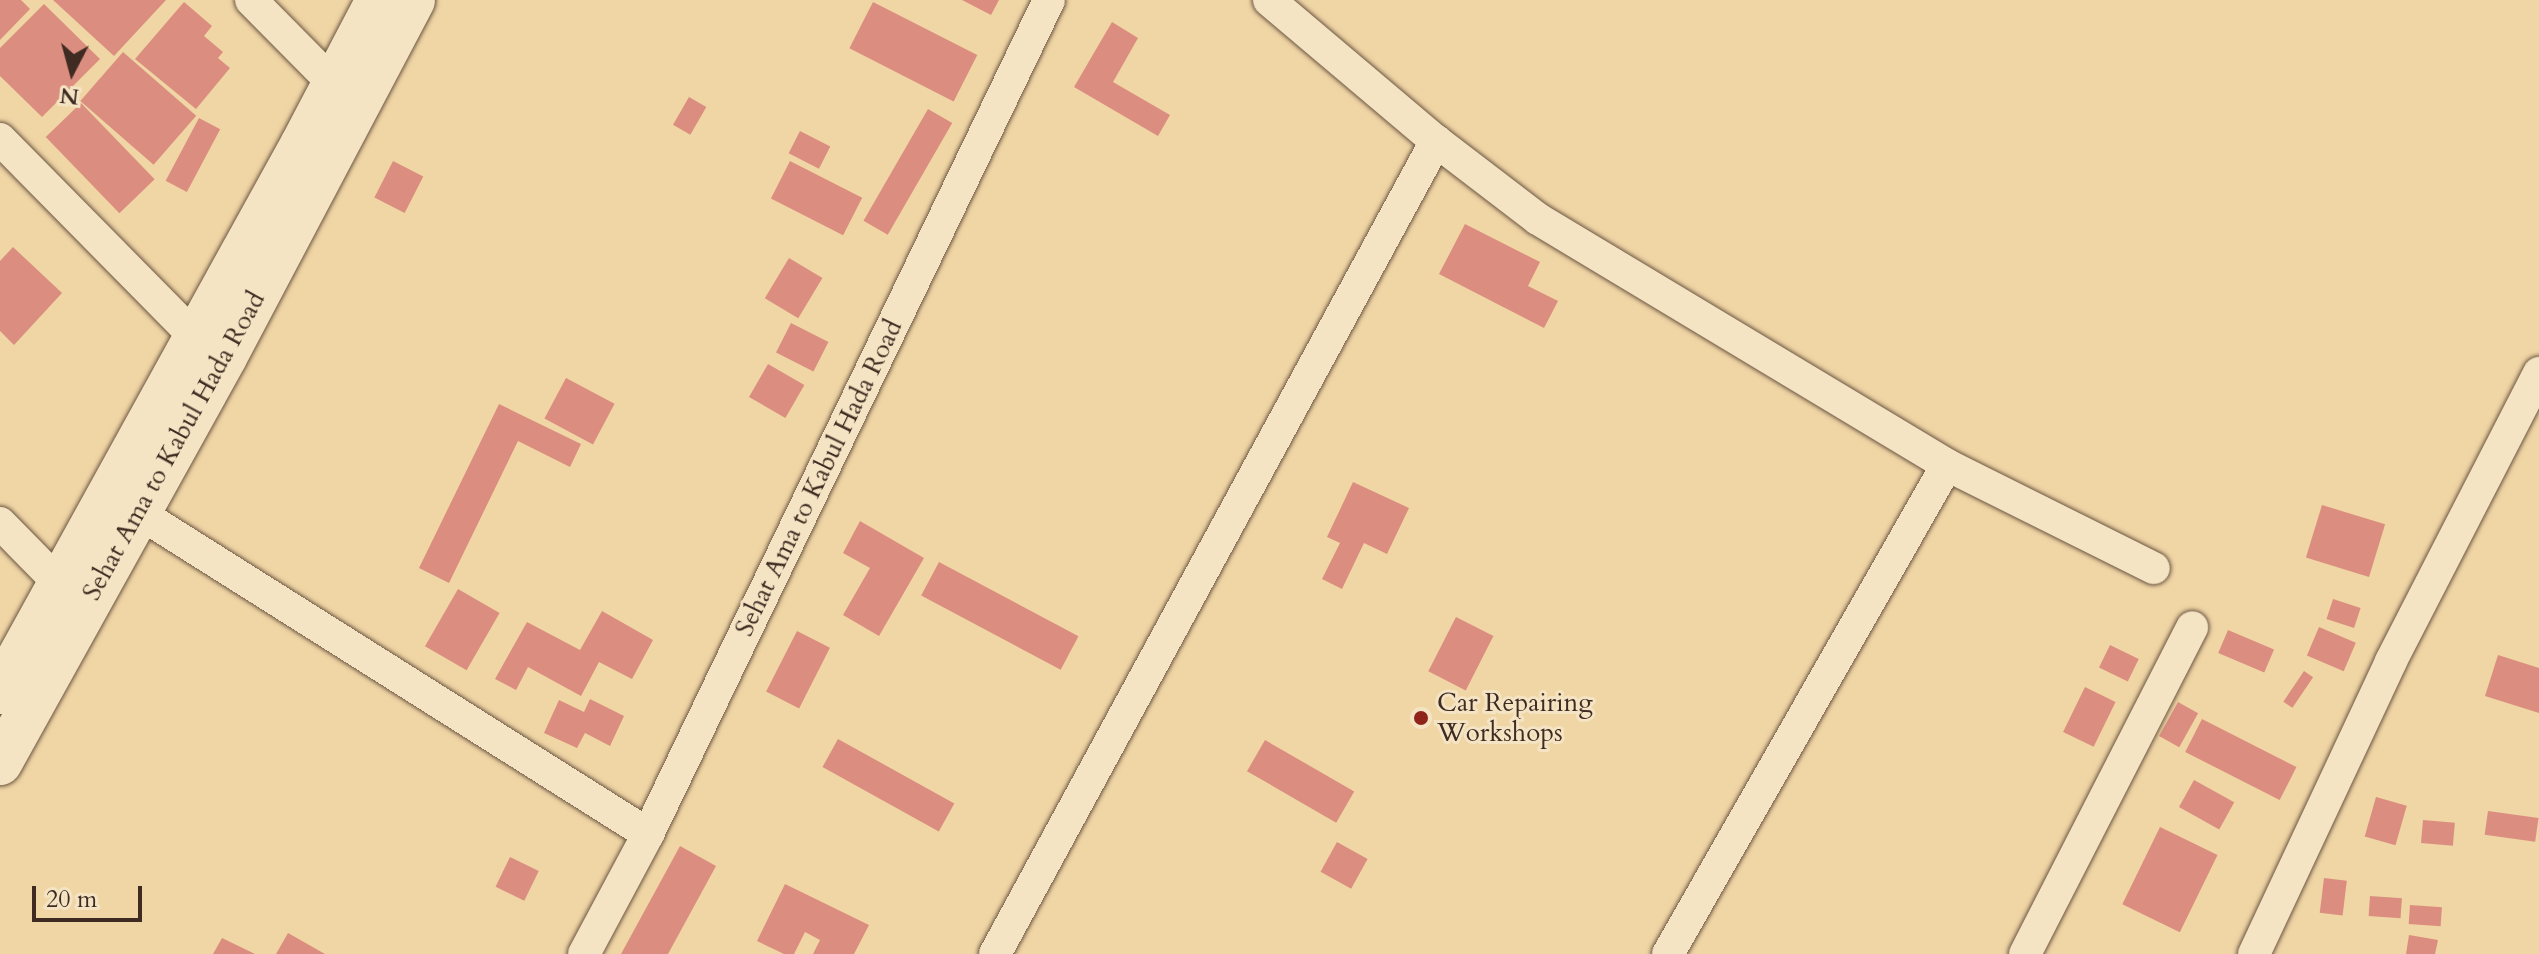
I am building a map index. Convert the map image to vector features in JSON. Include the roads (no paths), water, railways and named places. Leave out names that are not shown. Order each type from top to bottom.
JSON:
[{"type":"main road","name":"Sehat Ama to Kabul Hada Road","points":[[0,763],[139,513],[210,347],[378,0]]},
{"type":"main road","name":"Sehat Ama to Kabul Hada Road","points":[[0,692],[58,582],[210,347],[413,0]]},
{"type":"street","points":[[251,0],[335,85]]},
{"type":"street","name":"Sehat Ama to Kabul Hada Road","points":[[584,954],[648,834],[1049,0]]},
{"type":"street","points":[[1269,0],[1436,141],[1538,219],[1947,465],[2154,568]]},
{"type":"street","points":[[0,139],[210,347]]},
{"type":"street","points":[[995,954],[1436,141]]},
{"type":"street","points":[[2254,954],[2391,661],[2539,373]]},
{"type":"street","points":[[1668,954],[1947,465]]},
{"type":"street","points":[[139,513],[648,834]]},
{"type":"street","points":[[0,523],[58,582]]},
{"type":"street","points":[[2025,954],[2192,627]]},
{"type":"place","name":"Car Repairing Workshops","points":[[1421,718]]}]
